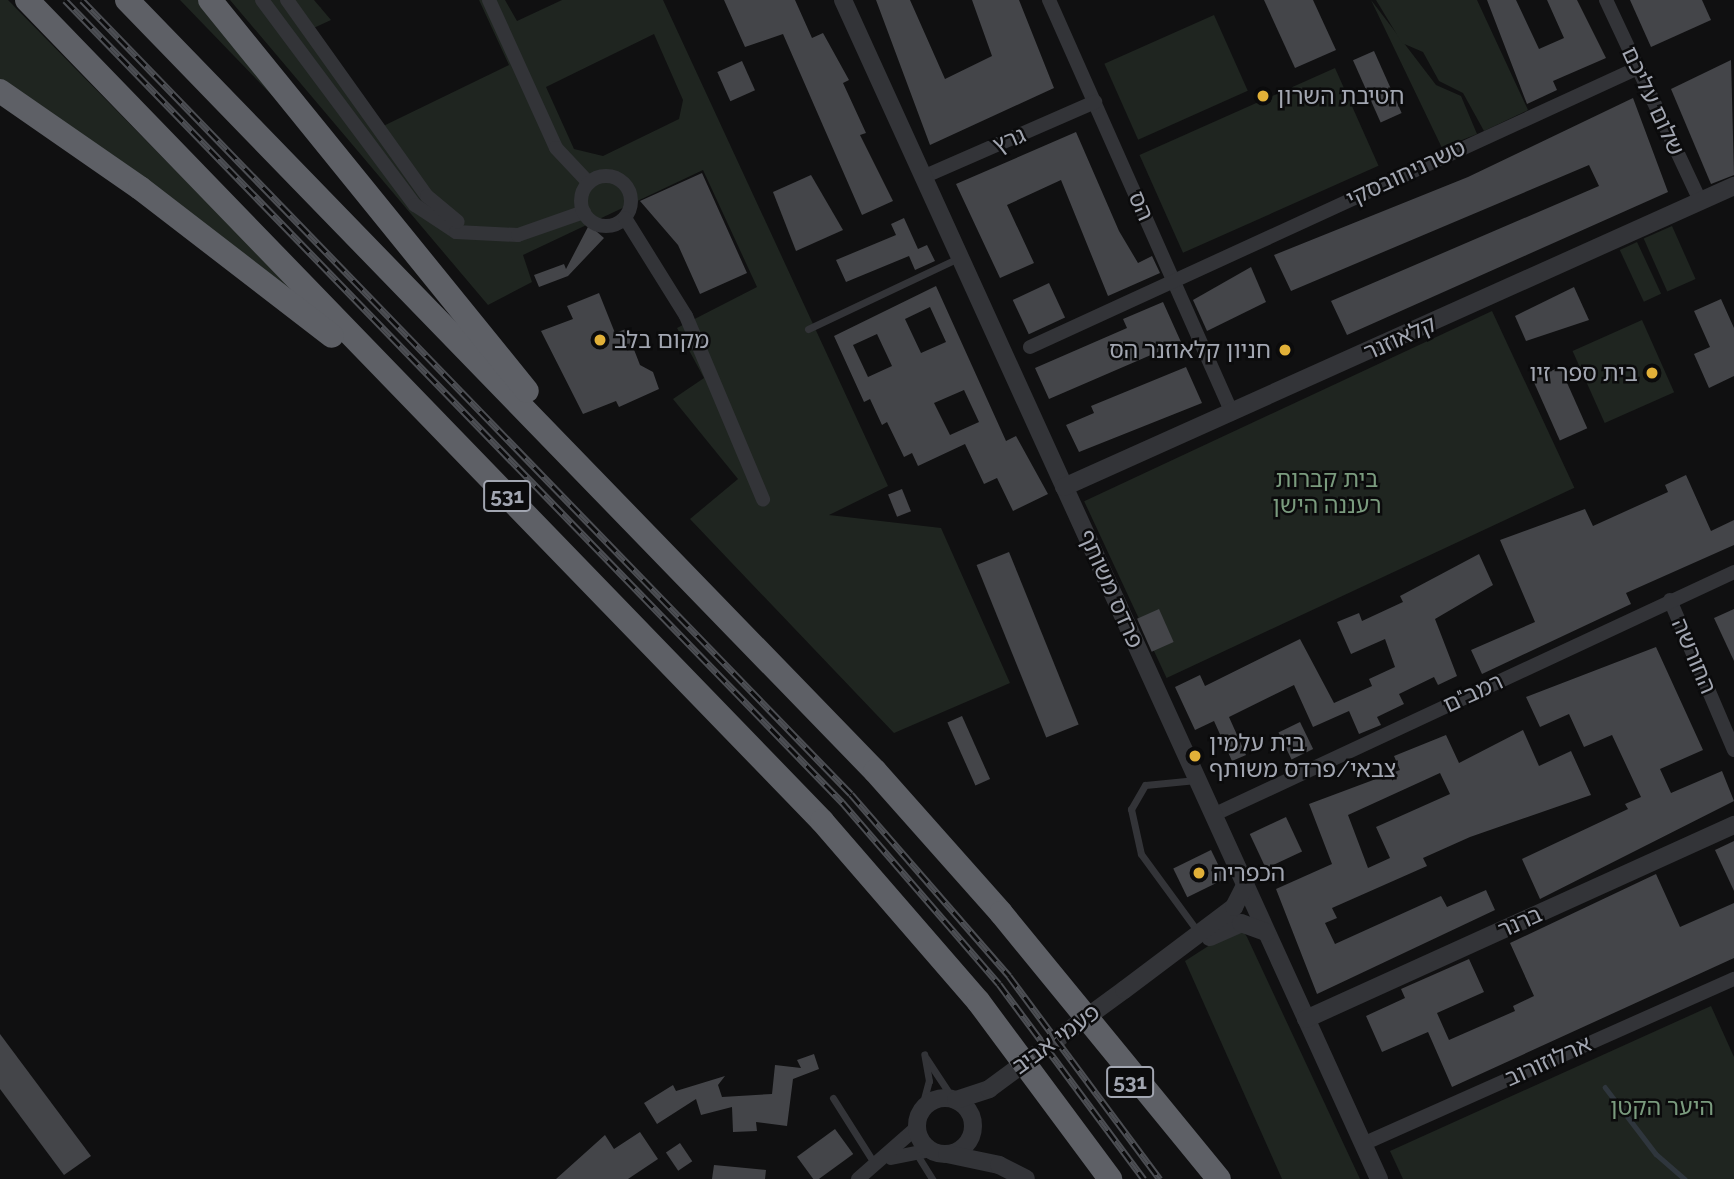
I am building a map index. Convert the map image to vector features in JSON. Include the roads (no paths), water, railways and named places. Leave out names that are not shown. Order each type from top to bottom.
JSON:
[{"type":"highway","name":"531","points":[[27,0],[822,821],[978,1001],[1110,1179]]},
{"type":"highway","name":"531","points":[[127,0],[875,771],[1060,984],[1200,1179]]},
{"type":"highway","points":[[210,0],[625,513]]},
{"type":"highway","points":[[0,91],[141,188],[341,344],[650,644]]},
{"type":"highway","points":[[1060,984],[1219,1179]]},
{"type":"highway","points":[[978,1001],[1098,1179]]},
{"type":"street","points":[[262,0],[415,205],[456,232],[547,229],[584,212]]},
{"type":"street","points":[[287,0],[427,196],[468,229],[488,233]]},
{"type":"street","points":[[489,0],[556,148],[589,183]]},
{"type":"street","name":"פרדס משותף","points":[[843,0],[1379,1179]]},
{"type":"street","name":"הס","points":[[1049,0],[1232,413]]},
{"type":"street","name":"שלום עליכם","points":[[1606,0],[1700,201]]},
{"type":"street","name":"טשרניחובסקי","points":[[1030,348],[1173,279],[1638,68]]},
{"type":"street","name":"גרץ","points":[[923,177],[1095,102]]},
{"type":"street","points":[[605,176],[626,185],[632,201],[625,218],[602,226],[584,212],[582,194],[589,183],[605,176]]},
{"type":"street","name":"קלאוזנר","points":[[1064,487],[1734,186]]},
{"type":"street","points":[[625,218],[686,316],[763,499]]},
{"type":"street","name":"רמב\"ם","points":[[1213,815],[1734,572]]},
{"type":"street","name":"החורשה","points":[[1670,600],[1734,750]]},
{"type":"street","name":"ברנר","points":[[1306,1019],[1734,825]]},
{"type":"street","name":"פעמי אביב","points":[[955,1099],[989,1089],[1124,990],[1234,907],[1245,885]]},
{"type":"street","name":"פעמי אביב","points":[[1124,990],[1233,924],[1266,932]]},
{"type":"street","name":"ארלוזורוב","points":[[1363,1144],[1734,979]]},
{"type":"street","name":"פעמי אביב","points":[[973,1124],[989,1089]]},
{"type":"street","points":[[858,1179],[880,1164],[916,1128],[921,1110],[938,1098],[955,1099],[999,1165]]},
{"type":"street","points":[[880,1164],[929,1151],[962,1147],[973,1124]]},
{"type":"street","points":[[916,1128],[929,1151],[999,1165],[1026,1179]]},
{"type":"lane","points":[[808,329],[958,258]]},
{"type":"lane","points":[[1197,780],[1145,785],[1131,809],[1141,855],[1198,933]]},
{"type":"lane","points":[[921,1110],[929,1081],[923,1054],[955,1099]]},
{"type":"lane","points":[[833,1098],[880,1164]]},
{"type":"lane","points":[[929,1151],[932,1179]]},
{"type":"waterway","points":[[1605,1087],[1656,1154],[1685,1179]]},
{"type":"railway","points":[[65,0],[842,802],[999,984],[1144,1179]]},
{"type":"railway","points":[[82,0],[851,794],[1009,976],[1160,1179]]},
{"type":"place","name":"חטיבת השרון","points":[[1263,96]]},
{"type":"place","name":"מקום בלב","points":[[600,340]]},
{"type":"place","name":"חניון קלאוזנר הס","points":[[1285,350]]},
{"type":"place","name":"בית ספר זיו","points":[[1652,373]]},
{"type":"place","name":"בית עלמין צבאי/פרדס משותף","points":[[1195,756]]},
{"type":"place","name":"הכפריה","points":[[1199,873]]},
{"type":"park label","name":"בית קברות רעננה הישן","points":[[1327,492]]},
{"type":"park label","name":"היער הקטן","points":[[1662,1107]]}]
